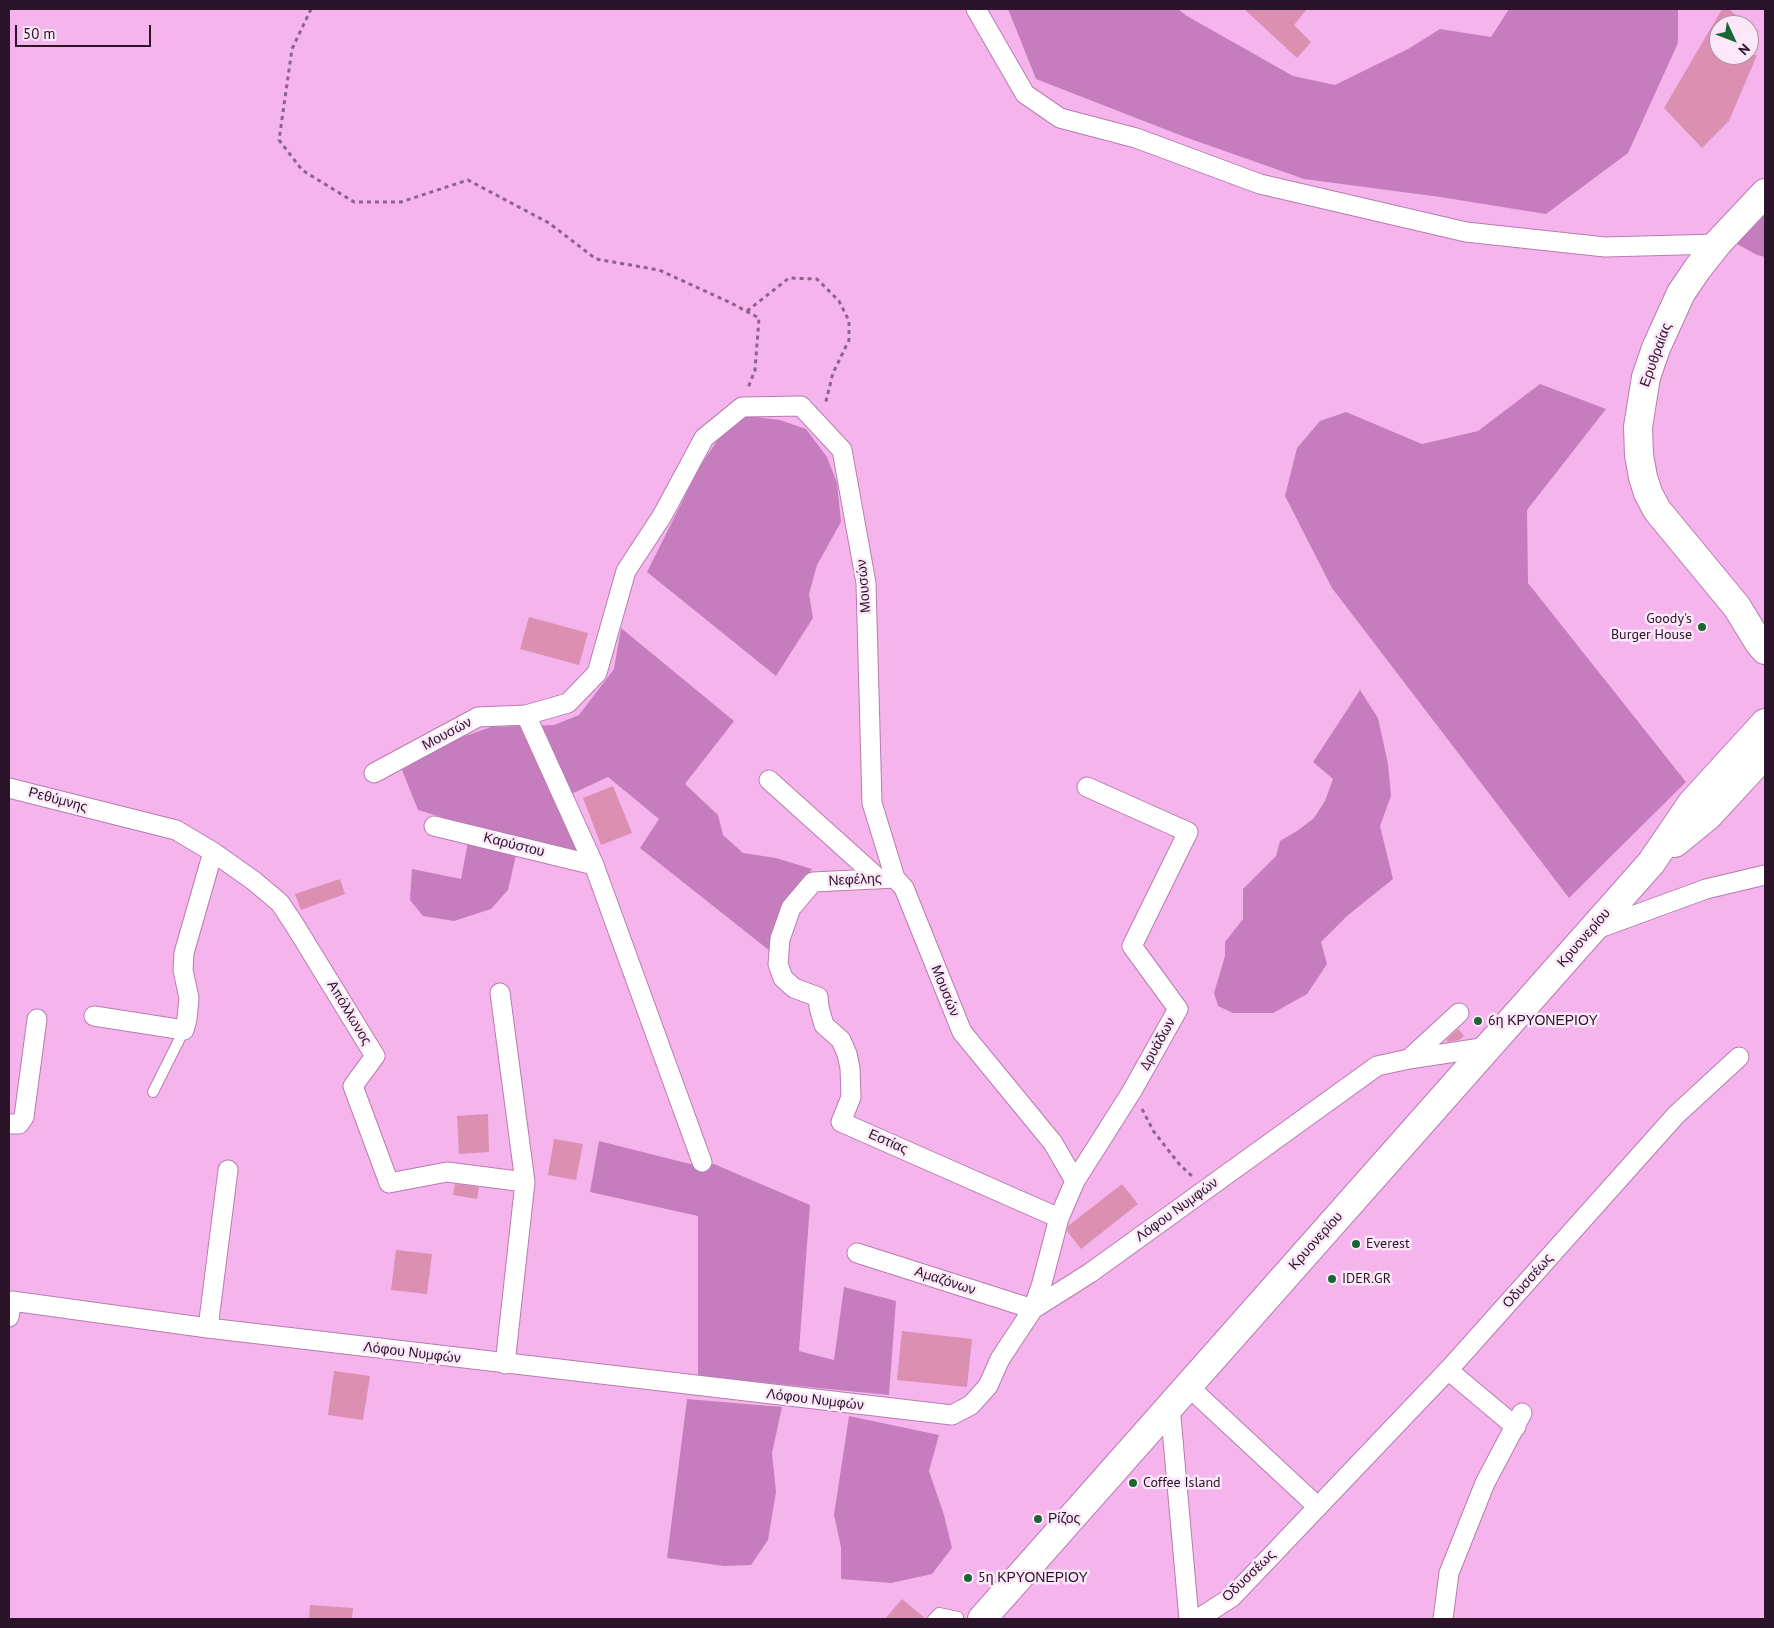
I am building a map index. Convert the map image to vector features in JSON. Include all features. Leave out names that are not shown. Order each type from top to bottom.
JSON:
[{"type":"main road","name":"Ερυθραίας","points":[[1765,193],[1717,244],[1681,294],[1656,348],[1646,377],[1638,427],[1639,455],[1646,485],[1658,510],[1737,607],[1765,650]]},
{"type":"main road","name":"Ερυθραίας","points":[[1737,607],[1765,625]]},
{"type":"main road","name":"Κρυονερίου","points":[[970,1618],[1188,1386],[1651,863],[1692,803],[1765,723]]},
{"type":"main road","name":"Κρυονερίου","points":[[1651,863],[1708,816],[1765,754]]},
{"type":"street","points":[[976,9],[1025,94],[1060,118],[1136,138],[1260,184],[1466,232],[1605,247],[1717,244]]},
{"type":"street","name":"Μουσών","points":[[374,773],[478,717],[526,715],[568,703],[597,673],[626,571],[662,516],[704,438],[742,407],[801,406],[842,450],[866,583],[872,802],[887,878],[904,888],[962,1032],[1053,1143],[1075,1182]]},
{"type":"street","points":[[526,715],[594,865],[702,1162]]},
{"type":"street","points":[[769,780],[887,878]]},
{"type":"street","name":"Δρυάδων","points":[[1033,1309],[1042,1283],[1059,1218],[1075,1182],[1132,1091],[1178,1009],[1132,946],[1188,832],[1087,787]]},
{"type":"street","name":"Ρεθύμνης","points":[[9,788],[106,812]]},
{"type":"street","name":"Απόλλωνος","points":[[106,812],[176,830],[254,881],[280,904],[375,1056],[353,1086],[389,1183],[447,1172],[525,1182]]},
{"type":"street","name":"Καρύστου","points":[[434,826],[594,865]]},
{"type":"street","points":[[94,1016],[184,1030],[189,998],[183,970],[184,954],[212,852]]},
{"type":"street","points":[[1590,932],[1706,889],[1765,875]]},
{"type":"street","name":"Νεφέλης","points":[[818,996],[794,988],[783,978],[778,964],[780,938],[791,908],[813,882],[887,878]]},
{"type":"street","points":[[500,992],[525,1182],[505,1364]]},
{"type":"street","name":"Εστίας","points":[[818,996],[824,1025],[840,1040],[847,1054],[850,1068],[850,1097],[841,1122],[1059,1218]]},
{"type":"street","points":[[1409,1059],[1458,1013]]},
{"type":"street","points":[[9,1124],[19,1124],[24,1117],[36,1019]]},
{"type":"street","name":"Λόφου Νυμφών","points":[[10,1309],[208,1328],[952,1415],[971,1405],[988,1386],[1000,1359],[1033,1309],[1090,1274],[1377,1066],[1409,1059],[1488,1047]]},
{"type":"street","name":"Οδυσσέως","points":[[1198,1619],[1232,1597],[1448,1370],[1676,1115],[1739,1057]]},
{"type":"street","points":[[208,1328],[228,1170]]},
{"type":"street","name":"Αμαζόνων","points":[[858,1252],[1033,1309]]},
{"type":"street","points":[[1443,1619],[1449,1573],[1485,1483],[1519,1420],[1448,1370]]},
{"type":"street","points":[[1188,1386],[1318,1507]]},
{"type":"street","points":[[1170,1406],[1189,1619]]},
{"type":"lane","points":[[153,1092],[184,1030]]},
{"type":"lane","points":[[933,1619],[939,1613],[970,1618]]},
{"type":"path","points":[[311,9],[292,48],[278,140],[302,170],[354,202],[401,202],[468,180],[550,223],[596,259],[659,270],[759,318],[755,370],[742,407]]},
{"type":"path","points":[[746,311],[789,278],[817,279],[839,301],[850,321],[849,340],[833,373],[820,426]]},
{"type":"path","points":[[1132,1091],[1154,1132],[1180,1165],[1207,1189]]},
{"type":"shaded area","points":[[1008,9],[1178,9],[1187,16],[1293,76],[1335,85],[1408,49],[1440,29],[1491,37],[1509,9],[1678,9],[1678,43],[1628,153],[1546,214],[1440,197],[1304,179],[1185,137],[1036,79]]},
{"type":"shaded area","points":[[1765,208],[1765,257],[1757,255],[1737,244]]},
{"type":"shaded area","points":[[1540,384],[1606,409],[1527,510],[1528,583],[1686,782],[1569,898],[1332,588],[1285,496],[1297,448],[1320,421],[1346,412],[1422,444],[1478,431]]},
{"type":"shaded area","points":[[748,416],[780,420],[806,429],[827,457],[837,483],[841,522],[817,565],[809,594],[813,618],[776,676],[647,572],[700,466],[723,432]]},
{"type":"shaded area","points":[[621,628],[734,721],[685,784],[718,815],[723,835],[743,853],[776,858],[812,869],[788,898],[776,921],[770,951],[640,848],[659,819],[608,777],[554,802],[579,852],[520,838],[508,890],[491,909],[454,921],[423,916],[410,900],[412,869],[461,879],[471,826],[418,810],[402,770],[451,741],[491,727],[554,725],[579,715],[614,669]]},
{"type":"shaded area","points":[[1360,690],[1378,718],[1388,764],[1391,796],[1380,826],[1393,879],[1347,916],[1321,942],[1327,964],[1307,994],[1273,1013],[1233,1013],[1218,1006],[1214,993],[1225,956],[1225,942],[1243,919],[1243,889],[1276,856],[1280,841],[1314,818],[1325,801],[1333,779],[1313,762]]},
{"type":"shaded area","points":[[599,1141],[690,1164],[714,1164],[810,1205],[799,1351],[834,1360],[844,1287],[896,1301],[889,1395],[698,1376],[698,1216],[590,1192]]},
{"type":"shaded area","points":[[687,1399],[782,1407],[772,1453],[776,1492],[768,1540],[751,1565],[724,1566],[667,1558]]},
{"type":"shaded area","points":[[849,1416],[939,1435],[929,1471],[944,1515],[952,1548],[932,1574],[891,1583],[841,1579],[841,1547],[834,1515]]},
{"type":"building","points":[[1244,9],[1307,9],[1294,25],[1311,42],[1297,58]]},
{"type":"building","points":[[1722,9],[1729,9],[1735,15],[1718,15]]},
{"type":"building","points":[[1709,31],[1709,65],[1753,65],[1729,121],[1702,148],[1664,108]]},
{"type":"building","points":[[529,617],[588,633],[579,665],[520,649]]},
{"type":"building","points":[[613,786],[632,833],[601,845],[583,798]]},
{"type":"building","points":[[340,879],[345,894],[301,910],[295,894]]},
{"type":"building","points":[[1458,1029],[1464,1036],[1459,1040],[1448,1042],[1446,1040]]},
{"type":"building","points":[[488,1114],[489,1152],[459,1154],[457,1116]]},
{"type":"building","points":[[554,1139],[583,1144],[576,1180],[548,1175]]},
{"type":"building","points":[[455,1184],[479,1187],[477,1199],[453,1195]]},
{"type":"building","points":[[1122,1184],[1138,1204],[1081,1249],[1067,1231],[1068,1226]]},
{"type":"building","points":[[396,1250],[432,1254],[427,1294],[391,1290]]},
{"type":"building","points":[[902,1331],[972,1339],[967,1387],[897,1380]]},
{"type":"building","points":[[334,1371],[370,1376],[363,1420],[328,1415]]},
{"type":"building","points":[[902,1599],[926,1619],[885,1619]]},
{"type":"building","points":[[310,1605],[353,1608],[352,1619],[309,1619]]},
{"type":"place","name":"Goody's Burger House","points":[[1702,627]]},
{"type":"place","name":"6η ΚΡΥΟΝΕΡΙΟΥ","points":[[1478,1021]]},
{"type":"place","name":"Everest","points":[[1356,1244]]},
{"type":"place","name":"IDER.GR","points":[[1332,1279]]},
{"type":"place","name":"Coffee Island","points":[[1133,1483]]},
{"type":"place","name":"Ρίζος","points":[[1038,1519]]},
{"type":"place","name":"5η ΚΡΥΟΝΕΡΙΟΥ","points":[[968,1578]]}]
